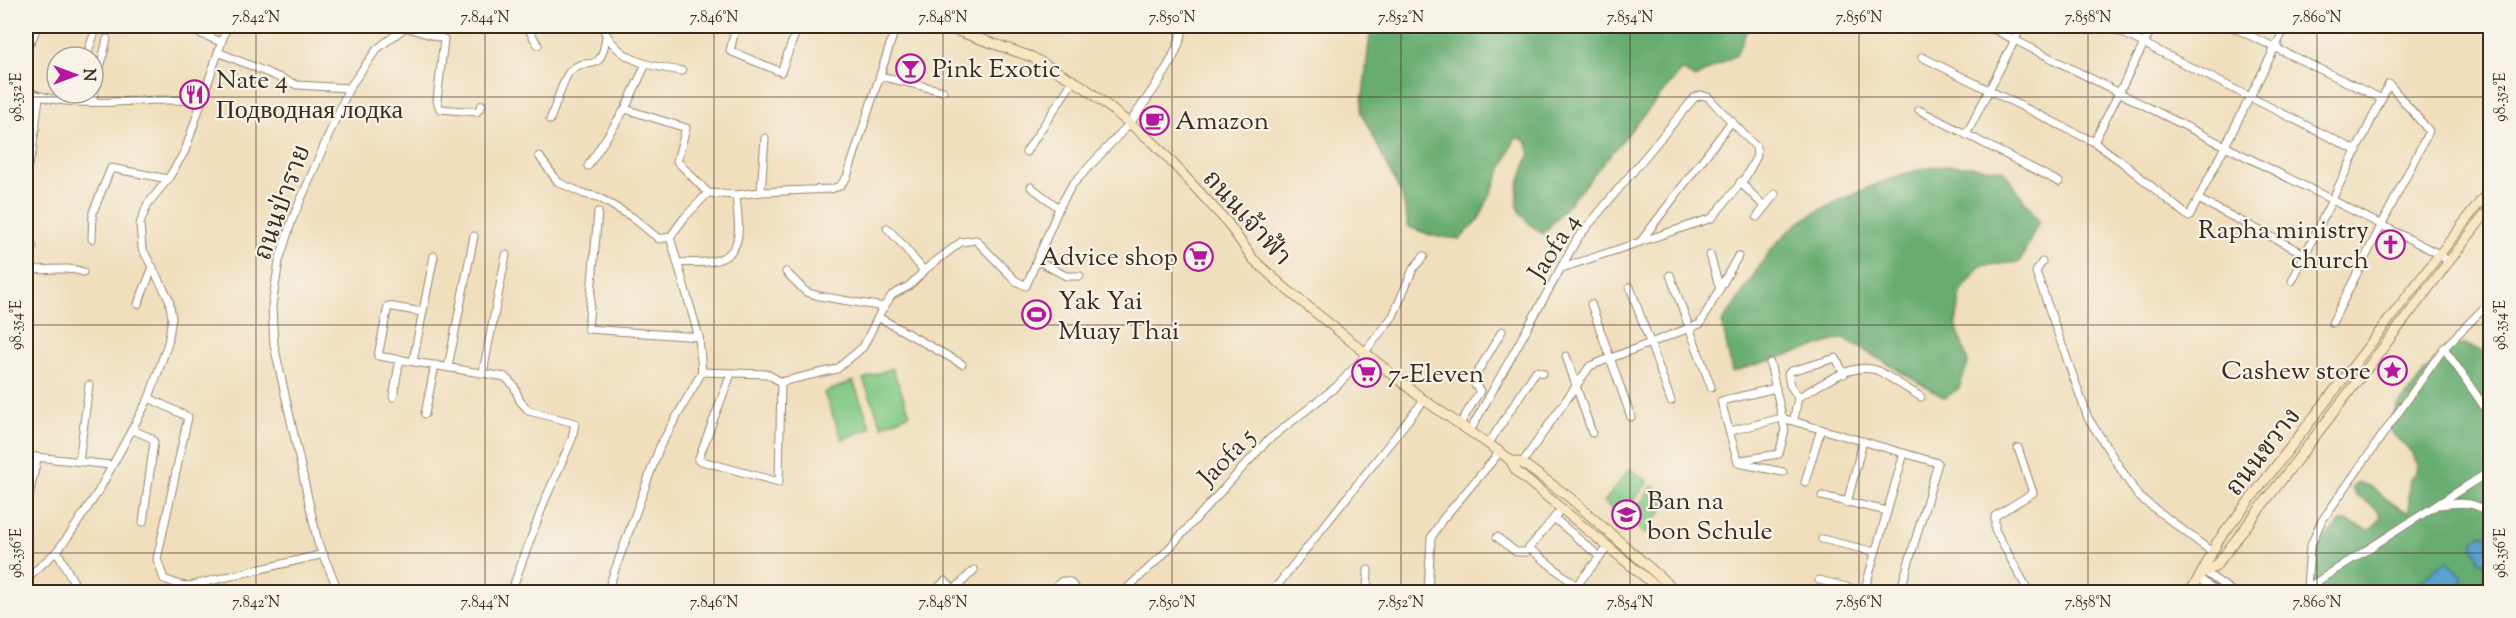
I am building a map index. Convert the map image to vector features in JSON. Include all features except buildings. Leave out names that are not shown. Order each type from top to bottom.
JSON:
[{"type":"main road","name":"ถนนเจ้าฟ้า","points":[[943,26],[1032,57],[1073,81],[1130,123],[1155,144],[1227,222],[1253,259],[1365,354],[1424,400],[1490,443],[1510,460],[1517,472],[1663,592]]},
{"type":"main road","name":"ถนนขวาง","points":[[2189,592],[2202,575],[2211,552],[2490,189]]},
{"type":"main road","name":"ถนนขวาง","points":[[2202,575],[2215,567],[2490,208]]},
{"type":"main road","points":[[2374,341],[2382,350]]},
{"type":"main road","points":[[2289,452],[2298,460]]},
{"type":"main road","name":"ถนนเจ้าฟ้า","points":[[1510,460],[1522,462],[1569,497],[1677,592]]},
{"type":"street","points":[[26,51],[38,26]]},
{"type":"street","points":[[91,45],[98,26]]},
{"type":"street","points":[[26,579],[57,551],[98,492],[149,398],[168,343],[172,318],[169,299],[141,248],[140,224],[147,205],[168,179],[185,151],[227,26]]},
{"type":"street","points":[[406,26],[444,39],[437,101],[440,109],[477,112],[482,105]]},
{"type":"street","name":"ถนนป่าราย","points":[[339,592],[318,543],[274,345],[272,306],[279,261],[292,220],[349,88],[377,49],[406,26]]},
{"type":"street","points":[[533,26],[530,32],[538,45]]},
{"type":"street","points":[[602,26],[606,37],[618,49],[645,66],[682,71]]},
{"type":"street","points":[[736,26],[730,51],[781,72],[798,26]]},
{"type":"street","points":[[625,109],[686,128],[676,161],[708,193],[736,195],[831,189],[840,186],[847,177],[896,26]]},
{"type":"street","points":[[702,372],[767,374],[781,382],[837,369],[863,347],[892,295],[909,286],[962,242],[976,240],[1016,281],[1026,286],[1059,208],[1072,185],[1130,123],[1174,54],[1183,26]]},
{"type":"street","points":[[1987,26],[2440,255],[2449,263]]},
{"type":"street","points":[[1966,135],[2022,26]]},
{"type":"street","points":[[2109,26],[2357,151]]},
{"type":"street","points":[[2094,142],[2121,93],[2153,26]]},
{"type":"street","points":[[2230,26],[2382,99]]},
{"type":"street","points":[[1922,57],[2094,142],[2189,217],[2286,26]]},
{"type":"street","points":[[186,27],[221,42]]},
{"type":"street","points":[[550,120],[566,75],[577,67],[599,62],[606,37]]},
{"type":"street","points":[[105,47],[107,39]]},
{"type":"street","points":[[218,52],[297,85],[349,88]]},
{"type":"street","points":[[588,166],[625,109],[645,66]]},
{"type":"street","points":[[880,76],[943,91]]},
{"type":"street","points":[[1026,152],[1073,81]]},
{"type":"street","points":[[2292,281],[2389,84],[2429,131],[2332,323]]},
{"type":"street","points":[[26,91],[45,98]]},
{"type":"street","name":"Jaofa 4","points":[[1470,431],[1577,239],[1694,98],[1701,95],[1707,97],[1732,121]]},
{"type":"street","points":[[26,170],[32,153],[39,97]]},
{"type":"street","points":[[105,102],[175,99],[201,102]]},
{"type":"street","points":[[1919,110],[2059,182]]},
{"type":"street","points":[[1562,267],[1712,218],[1757,156],[1756,147],[1732,121],[1641,241]]},
{"type":"street","points":[[26,124],[36,128]]},
{"type":"street","points":[[761,192],[765,138]]},
{"type":"street","points":[[539,156],[558,182],[584,194],[598,197],[632,217],[659,239],[670,237],[708,193]]},
{"type":"street","points":[[92,239],[93,212],[111,168],[168,179]]},
{"type":"street","points":[[1740,182],[1764,207]]},
{"type":"street","points":[[1031,187],[1059,208]]},
{"type":"street","points":[[1757,217],[1775,194]]},
{"type":"street","points":[[677,263],[706,262],[731,255],[739,234],[736,195]]},
{"type":"street","points":[[2198,199],[2305,255]]},
{"type":"street","points":[[598,212],[588,329],[699,337]]},
{"type":"street","points":[[886,228],[924,272]]},
{"type":"street","points":[[448,367],[474,236]]},
{"type":"street","points":[[607,592],[660,446],[702,372],[699,337],[670,237]]},
{"type":"street","points":[[483,372],[506,255]]},
{"type":"street","points":[[1710,255],[1719,286]]},
{"type":"street","points":[[412,361],[434,256]]},
{"type":"street","name":"Jaofa 5","points":[[1123,592],[1162,556],[1267,441],[1337,386],[1365,354],[1393,316],[1413,268],[1424,256]]},
{"type":"street","points":[[1522,462],[1590,366],[1700,324],[1719,286],[1738,256]]},
{"type":"street","points":[[1038,261],[1066,276],[1080,276]]},
{"type":"street","points":[[2042,262],[2036,272],[2088,418],[2138,496],[2211,552]]},
{"type":"street","points":[[138,304],[153,267]]},
{"type":"street","points":[[26,268],[44,272],[74,268],[83,272]]},
{"type":"street","points":[[786,272],[806,292],[884,307]]},
{"type":"street","points":[[1670,275],[1711,387]]},
{"type":"street","points":[[1630,288],[1671,401]]},
{"type":"street","points":[[2306,590],[2310,547],[2320,522],[2444,348],[2490,302]]},
{"type":"street","points":[[1591,304],[1631,417]]},
{"type":"street","points":[[423,312],[388,306],[378,356],[505,377],[514,386],[520,401],[528,411],[575,423],[572,439],[545,500],[511,592]]},
{"type":"street","points":[[878,317],[962,364]]},
{"type":"street","points":[[1460,424],[1480,391],[1473,382],[1474,378],[1502,332]]},
{"type":"street","points":[[2444,348],[2490,415]]},
{"type":"street","points":[[1566,356],[1592,433]]},
{"type":"street","points":[[1794,419],[1798,398],[1790,385],[1788,375],[1791,371],[1836,358],[1844,374]]},
{"type":"street","points":[[393,398],[400,359]]},
{"type":"street","points":[[1737,460],[1751,460],[1779,454],[1785,430],[1770,363]]},
{"type":"street","points":[[425,414],[435,365]]},
{"type":"street","points":[[1798,398],[1844,374],[1873,369],[1921,397]]},
{"type":"street","points":[[1490,443],[1536,371],[1543,373]]},
{"type":"street","points":[[731,374],[698,460],[779,482],[781,382]]},
{"type":"street","points":[[79,462],[89,386]]},
{"type":"street","points":[[1776,388],[1721,401],[1738,463],[1783,472]]},
{"type":"street","points":[[149,398],[188,417],[157,559],[164,579],[189,586],[324,554]]},
{"type":"street","points":[[1272,592],[1424,400]]},
{"type":"street","points":[[1730,431],[1782,418],[1794,419],[1938,463],[1900,592]]},
{"type":"street","points":[[1805,482],[1821,429]]},
{"type":"street","points":[[133,430],[152,438],[154,442],[143,522]]},
{"type":"street","points":[[1847,503],[1863,441]]},
{"type":"street","points":[[2018,448],[2033,493],[1995,516],[1995,530],[2029,592]]},
{"type":"street","points":[[1428,592],[1431,538],[1442,520],[1500,452]]},
{"type":"street","points":[[1819,580],[1865,592],[1904,453]]},
{"type":"street","points":[[26,456],[37,459],[111,465]]},
{"type":"street","points":[[26,509],[37,459]]},
{"type":"street","points":[[2306,590],[2490,471]]},
{"type":"street","points":[[1822,496],[1887,511]]},
{"type":"street","points":[[2436,506],[2477,504],[2490,513]]},
{"type":"street","points":[[1497,537],[1516,552],[1526,552],[1562,508]]},
{"type":"street","points":[[1554,518],[1600,557]]},
{"type":"street","points":[[1822,539],[1875,552]]},
{"type":"street","points":[[1574,589],[1609,546]]},
{"type":"street","points":[[1529,549],[1574,589],[1584,592]]},
{"type":"street","points":[[57,551],[79,592]]},
{"type":"street","points":[[934,592],[945,581],[955,591],[974,570]]},
{"type":"street","points":[[1367,592],[1368,570]]},
{"type":"street","points":[[2202,575],[2217,592]]},
{"type":"street","points":[[2202,575],[2233,592]]},
{"type":"street","points":[[1050,592],[1062,581],[1070,582],[1079,592]]},
{"type":"green space","points":[[1371,26],[1749,26],[1736,55],[1695,78],[1682,70],[1543,234],[1530,225],[1518,207],[1518,188],[1530,153],[1526,141],[1516,137],[1479,219],[1460,239],[1433,236],[1409,227],[1402,196],[1361,112]]},
{"type":"green space","points":[[1969,166],[2003,170],[2039,221],[2020,262],[1980,266],[1961,292],[1956,325],[1968,363],[1959,388],[1945,398],[1844,338],[1732,372],[1722,322],[1762,262],[1790,230],[1836,202],[1897,177],[1933,167]]},
{"type":"green space","points":[[2466,345],[2490,354],[2490,536],[2481,535],[2473,548],[2486,568],[2490,592],[2457,592],[2462,582],[2438,565],[2422,583],[2411,587],[2416,592],[2309,592],[2314,556],[2323,540],[2341,522],[2347,521],[2370,531],[2381,517],[2375,508],[2357,495],[2352,486],[2358,482],[2369,486],[2402,510],[2409,512],[2409,481],[2417,465],[2412,453],[2390,431],[2392,417],[2429,367],[2453,346]]},
{"type":"green space","points":[[892,368],[910,414],[882,426],[863,379]]},
{"type":"green space","points":[[853,381],[871,428],[842,439],[824,393]]},
{"type":"green space","points":[[1630,469],[1648,482],[1621,516],[1604,502]]},
{"type":"green space","points":[[1653,486],[1670,500],[1645,534],[1627,520]]},
{"type":"water","points":[[2481,535],[2490,536],[2490,575],[2485,562],[2478,560],[2479,556],[2473,548],[2473,541]]},
{"type":"water","points":[[2448,561],[2462,576],[2457,592],[2416,592],[2410,586],[2421,581]]},
{"type":"place","name":"Pink Exotic","points":[[911,68]]},
{"type":"place","name":"Nate 4 Подводная лодка","points":[[195,94]]},
{"type":"place","name":"Amazon","points":[[1154,120]]},
{"type":"place","name":"Rapha ministry church","points":[[2390,244]]},
{"type":"place","name":"Advice shop","points":[[1199,256]]},
{"type":"place","name":"Yak Yai Muay Thai","points":[[1037,315]]},
{"type":"place","name":"Cashew store","points":[[2392,370]]},
{"type":"place","name":"7-Eleven","points":[[1367,373]]},
{"type":"place","name":"Ban na bon Schule","points":[[1626,515]]}]
